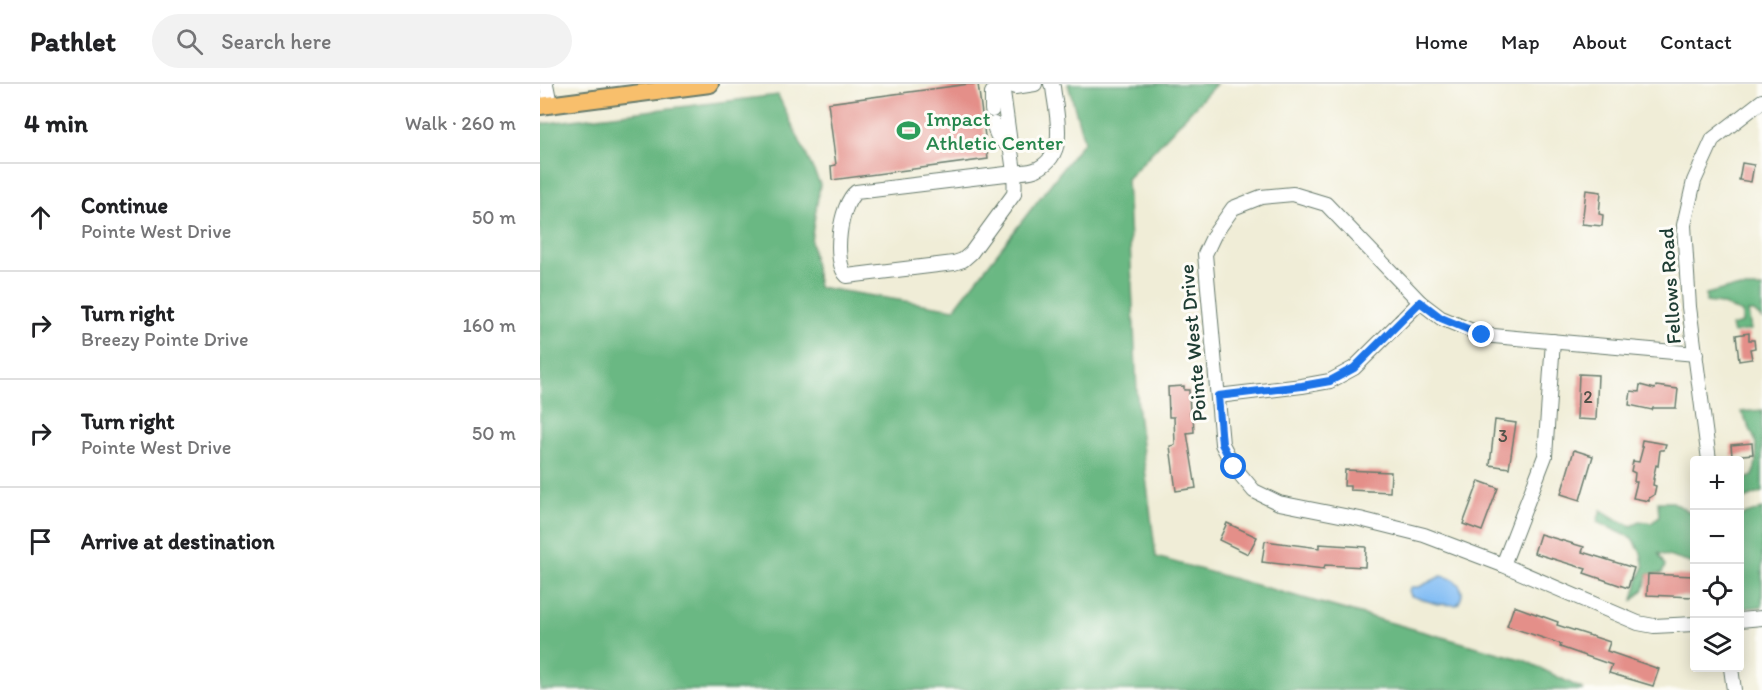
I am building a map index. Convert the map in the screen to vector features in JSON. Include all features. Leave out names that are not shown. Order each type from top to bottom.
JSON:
[{"type":"main road","points":[[545,105],[710,84]]},
{"type":"street","points":[[545,105],[546,84]]},
{"type":"street","points":[[1002,84],[1015,87],[1029,85]]},
{"type":"street","points":[[1002,84],[992,93],[993,117],[996,135],[1000,141],[1010,146]]},
{"type":"street","points":[[1002,84],[1014,173],[1014,194],[971,253],[963,260],[954,263],[847,276],[843,272],[838,240],[842,222],[852,196],[856,192],[1014,173],[1035,170],[1047,163],[1055,151],[1059,135],[1051,84]]},
{"type":"street","name":"Fellows Road","points":[[1709,456],[1689,307],[1684,225],[1694,181],[1713,139],[1762,101]]},
{"type":"street","name":"Pointe West Drive","points":[[1690,624],[1654,626],[1638,623],[1503,565],[1424,535],[1360,519],[1279,503],[1254,491],[1234,467],[1222,444],[1205,254],[1214,235],[1233,208],[1261,197],[1293,194],[1326,204],[1420,302],[1441,318],[1482,335],[1696,354]]},
{"type":"street","points":[[1218,396],[1330,381],[1354,368],[1420,302]]},
{"type":"street","points":[[1503,565],[1545,456],[1553,341]]},
{"type":"street","points":[[1744,620],[1762,618]]},
{"type":"street","points":[[1732,672],[1734,690]]},
{"type":"green space","points":[[1068,84],[1216,84],[1127,179],[1138,413],[1156,557],[1524,660],[1584,690],[540,690],[540,124],[778,95],[820,184],[811,241],[818,287],[954,309],[1084,141]]},
{"type":"green space","points":[[1729,288],[1762,288],[1762,319],[1754,312],[1748,312],[1751,330],[1733,333],[1731,326],[1742,323],[1742,313],[1721,304],[1706,302],[1706,294]]},
{"type":"green space","points":[[1762,410],[1762,492],[1744,499],[1744,479],[1753,476],[1757,449],[1756,442],[1741,412]]},
{"type":"green space","points":[[1658,502],[1673,502],[1690,513],[1690,563],[1658,553],[1665,566],[1662,573],[1648,574],[1644,589],[1633,600],[1644,567],[1641,553],[1632,538],[1597,522],[1601,510],[1632,526],[1639,521],[1652,523],[1659,516]]},
{"type":"green space","points":[[1762,509],[1762,607],[1744,608],[1744,515]]},
{"type":"water","points":[[1441,576],[1452,579],[1459,586],[1462,594],[1457,605],[1437,604],[1411,596],[1409,591],[1412,587],[1419,587]]},
{"type":"building","name":"Impact Athletic Center","points":[[978,84],[988,159],[832,180],[831,166],[836,165],[828,103]]},
{"type":"building","points":[[1742,163],[1754,165],[1751,182],[1739,180]]},
{"type":"building","points":[[1586,190],[1601,192],[1599,214],[1603,215],[1602,226],[1582,224]]},
{"type":"building","points":[[1749,333],[1749,340],[1754,340],[1755,348],[1750,349],[1752,359],[1739,361],[1736,335]]},
{"type":"building","points":[[1579,374],[1598,375],[1596,420],[1577,419]]},
{"type":"building","points":[[1640,385],[1655,389],[1656,386],[1678,389],[1676,408],[1653,408],[1652,410],[1629,405],[1631,391],[1639,392]]},
{"type":"building","points":[[1184,386],[1184,390],[1189,390],[1190,414],[1193,414],[1194,432],[1187,433],[1196,488],[1176,491],[1170,446],[1175,445],[1174,417],[1169,417],[1168,387]]},
{"type":"building","points":[[1495,420],[1516,423],[1509,468],[1490,465]]},
{"type":"building","points":[[1642,440],[1666,444],[1664,450],[1660,450],[1658,466],[1656,465],[1653,479],[1653,485],[1656,486],[1654,495],[1649,498],[1649,501],[1633,498],[1637,482],[1634,482],[1635,473],[1631,471],[1633,461],[1639,462],[1643,447],[1641,447]]},
{"type":"building","points":[[1752,443],[1753,454],[1732,456],[1731,445]]},
{"type":"building","points":[[1574,450],[1593,456],[1580,500],[1561,494]]},
{"type":"building","points":[[1345,470],[1391,472],[1390,492],[1350,490],[1350,486],[1344,486]]},
{"type":"building","points":[[1479,481],[1498,488],[1482,531],[1463,524]]},
{"type":"building","points":[[1227,523],[1257,537],[1248,554],[1219,540]]},
{"type":"building","points":[[1540,534],[1584,547],[1582,552],[1634,568],[1628,588],[1584,573],[1586,569],[1534,553]]},
{"type":"building","points":[[1265,541],[1319,548],[1319,544],[1366,547],[1365,567],[1325,565],[1324,569],[1262,562]]},
{"type":"building","points":[[1648,574],[1690,576],[1690,597],[1647,595]]},
{"type":"building","points":[[1514,606],[1558,622],[1557,625],[1610,642],[1607,651],[1659,669],[1653,686],[1609,673],[1612,665],[1560,647],[1561,644],[1507,626]]},
{"type":"place","name":"Impact Athletic Center","points":[[908,131]]},
{"type":"route","points":[[1234,467],[1222,444],[1218,396],[1330,381],[1354,368],[1420,302],[1441,318],[1482,335]]}]
